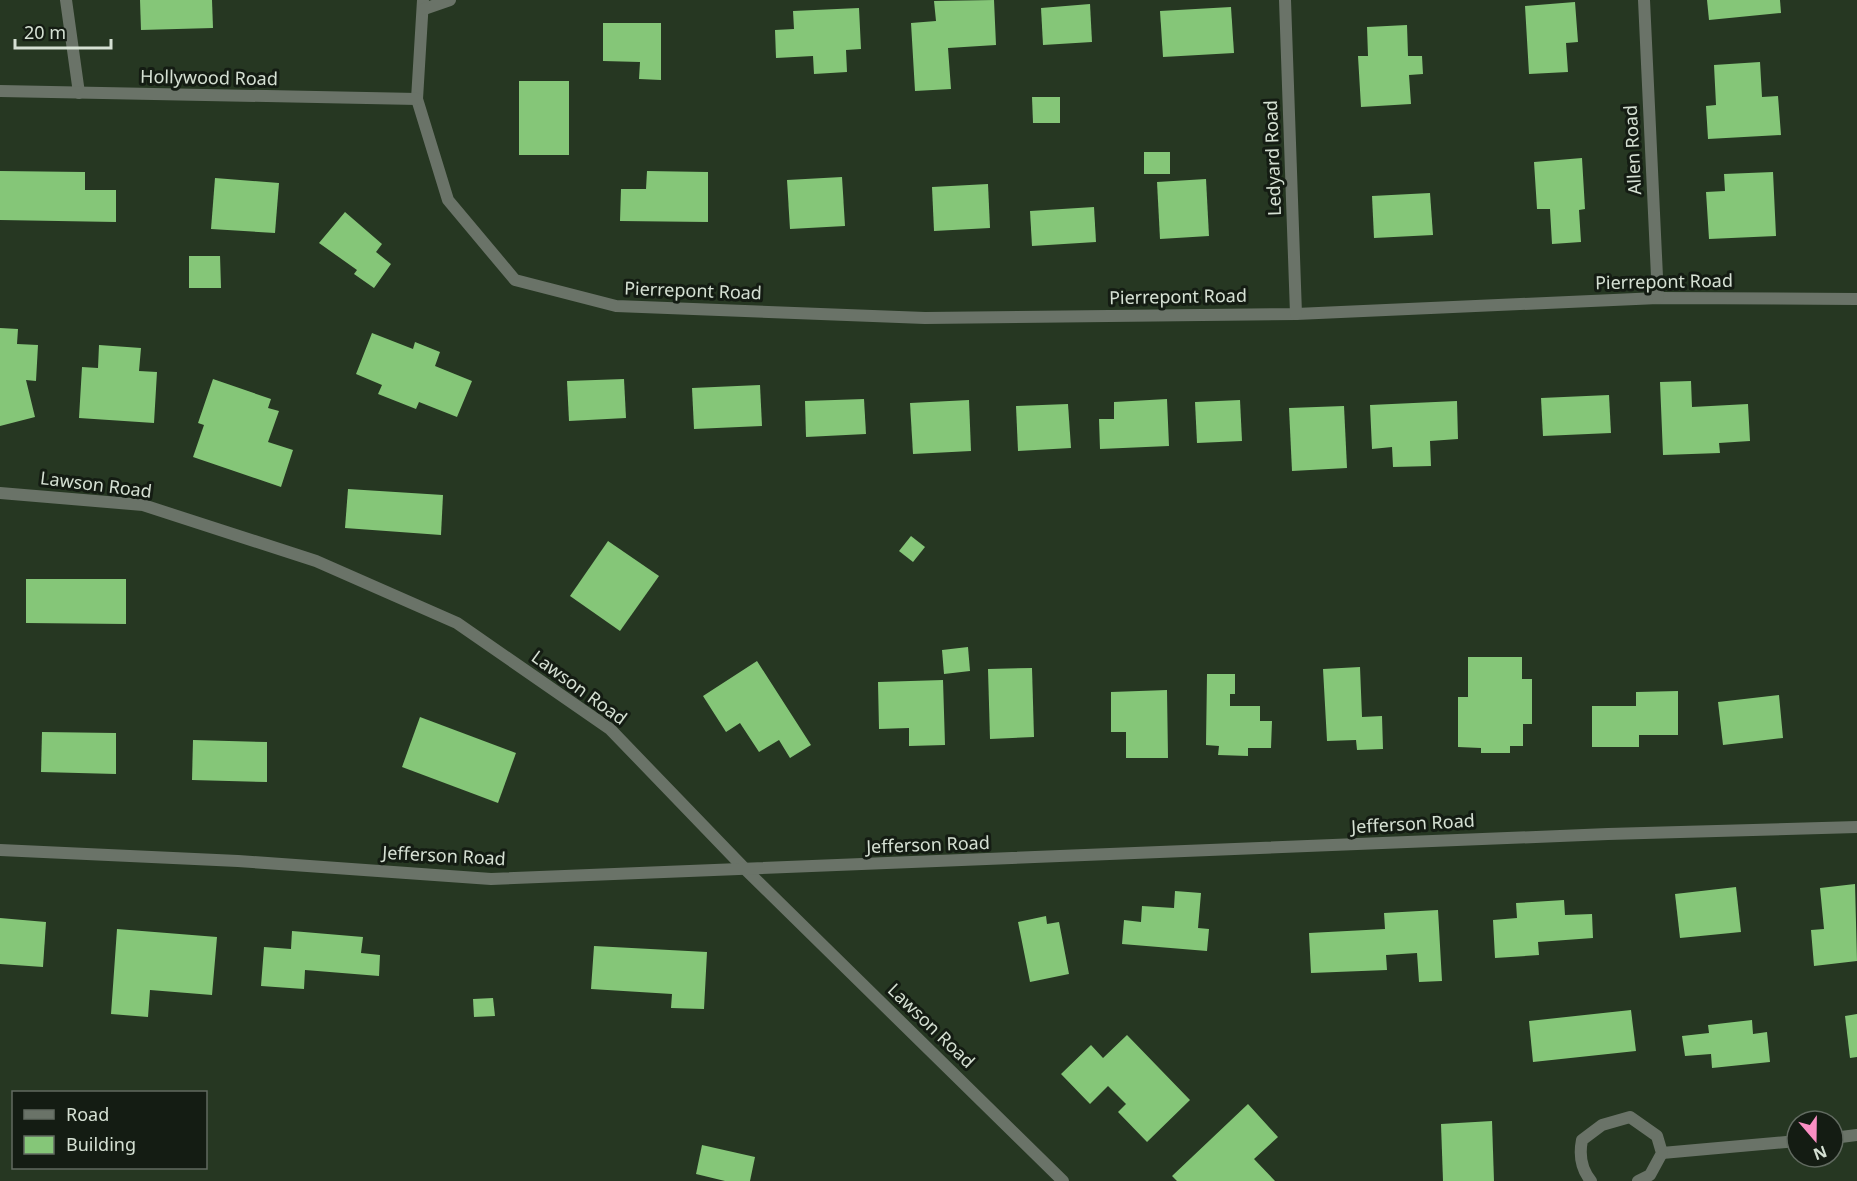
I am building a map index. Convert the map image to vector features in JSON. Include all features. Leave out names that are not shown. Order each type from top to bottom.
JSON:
[{"type":"street","points":[[66,0],[79,93]]},
{"type":"street","points":[[417,99],[423,5],[450,0]]},
{"type":"street","name":"Ledyard Road","points":[[1285,0],[1296,314]]},
{"type":"street","name":"Allen Road","points":[[1644,0],[1658,298]]},
{"type":"street","name":"Hollywood Road","points":[[0,91],[417,99]]},
{"type":"street","name":"Pierrepont Road","points":[[417,99],[448,200],[515,280],[616,306],[925,318],[1296,314],[1658,298],[1857,299]]},
{"type":"street","name":"Lawson Road","points":[[0,493],[143,505],[316,561],[457,623],[610,729],[746,870],[1064,1181]]},
{"type":"street","name":"Jefferson Road","points":[[0,850],[238,861],[491,879],[1596,834],[1857,827]]},
{"type":"street","points":[[1591,1181],[1582,1162],[1580,1152],[1582,1140],[1616,1119],[1630,1117],[1657,1136],[1662,1153],[1650,1175],[1638,1181]]},
{"type":"street","points":[[1662,1153],[1785,1142]]},
{"type":"building","points":[[140,0],[212,0],[213,28],[141,30]]},
{"type":"building","points":[[994,0],[996,45],[948,48],[951,89],[915,91],[911,23],[936,21],[934,1]]},
{"type":"building","points":[[1707,0],[1780,0],[1781,13],[1709,20]]},
{"type":"building","points":[[1575,2],[1578,42],[1566,43],[1568,72],[1529,74],[1525,6]]},
{"type":"building","points":[[1090,4],[1092,42],[1043,45],[1041,8]]},
{"type":"building","points":[[1231,7],[1234,53],[1163,57],[1160,11]]},
{"type":"building","points":[[859,8],[861,49],[846,50],[847,72],[814,74],[813,56],[776,58],[775,30],[794,29],[793,11]]},
{"type":"building","points":[[603,23],[661,23],[661,80],[639,79],[640,62],[603,61]]},
{"type":"building","points":[[1407,25],[1408,56],[1422,56],[1423,74],[1409,75],[1411,104],[1361,107],[1358,56],[1368,56],[1367,27]]},
{"type":"building","points":[[1760,62],[1762,97],[1778,96],[1781,135],[1708,139],[1706,106],[1716,105],[1714,65]]},
{"type":"building","points":[[519,81],[569,81],[569,155],[519,155]]},
{"type":"building","points":[[1032,97],[1060,97],[1060,123],[1033,123]]},
{"type":"building","points":[[1144,152],[1170,152],[1170,174],[1144,174]]},
{"type":"building","points":[[1582,158],[1585,209],[1579,210],[1581,242],[1552,244],[1550,209],[1537,209],[1534,162]]},
{"type":"building","points":[[0,171],[85,172],[85,190],[116,190],[116,222],[0,220]]},
{"type":"building","points":[[647,171],[708,172],[708,222],[620,221],[621,189],[646,189]]},
{"type":"building","points":[[1773,172],[1776,236],[1709,239],[1706,192],[1725,191],[1724,174]]},
{"type":"building","points":[[842,177],[845,226],[790,229],[787,180]]},
{"type":"building","points":[[215,178],[279,183],[275,233],[211,229]]},
{"type":"building","points":[[1206,179],[1209,236],[1160,239],[1157,182]]},
{"type":"building","points":[[988,184],[990,228],[934,231],[932,187]]},
{"type":"building","points":[[1430,193],[1433,235],[1374,238],[1372,196]]},
{"type":"building","points":[[1094,207],[1096,242],[1032,246],[1030,211]]},
{"type":"building","points":[[345,212],[382,244],[376,252],[391,264],[374,288],[354,274],[357,270],[319,243]]},
{"type":"building","points":[[189,256],[220,256],[221,288],[189,288]]},
{"type":"building","points":[[0,328],[18,329],[17,344],[38,345],[36,381],[26,380],[35,417],[0,426]]},
{"type":"building","points":[[372,333],[413,349],[415,342],[440,352],[435,366],[472,381],[457,417],[419,402],[416,409],[378,394],[382,385],[356,374]]},
{"type":"building","points":[[99,345],[141,348],[139,371],[157,372],[154,423],[79,418],[82,367],[98,368]]},
{"type":"building","points":[[213,379],[271,399],[268,408],[279,411],[268,442],[293,450],[281,487],[193,457],[204,425],[198,423]]},
{"type":"building","points":[[624,379],[626,418],[569,421],[567,381]]},
{"type":"building","points":[[1691,381],[1692,407],[1748,404],[1750,441],[1719,443],[1720,453],[1663,455],[1660,382]]},
{"type":"building","points":[[760,385],[762,426],[694,429],[692,388]]},
{"type":"building","points":[[1609,395],[1611,433],[1543,436],[1541,398]]},
{"type":"building","points":[[864,399],[866,434],[806,437],[805,401]]},
{"type":"building","points":[[1167,399],[1169,446],[1100,449],[1099,419],[1114,419],[1114,402]]},
{"type":"building","points":[[969,400],[971,451],[913,454],[910,403]]},
{"type":"building","points":[[1240,400],[1242,441],[1197,443],[1195,402]]},
{"type":"building","points":[[1457,401],[1458,439],[1430,441],[1431,466],[1393,467],[1392,447],[1372,449],[1370,405]]},
{"type":"building","points":[[1068,404],[1071,448],[1018,451],[1016,406]]},
{"type":"building","points":[[1344,406],[1347,468],[1292,471],[1289,408]]},
{"type":"building","points":[[348,489],[443,495],[441,535],[345,528]]},
{"type":"building","points":[[911,536],[925,547],[913,562],[899,551]]},
{"type":"building","points":[[608,541],[659,576],[620,631],[570,596]]},
{"type":"building","points":[[26,579],[126,579],[126,624],[26,623]]},
{"type":"building","points":[[968,647],[970,671],[944,674],[942,650]]},
{"type":"building","points":[[1468,657],[1522,657],[1522,679],[1532,679],[1532,724],[1523,724],[1523,746],[1510,746],[1510,753],[1481,753],[1481,748],[1458,747],[1458,697],[1468,697]]},
{"type":"building","points":[[757,661],[811,745],[790,758],[779,740],[759,752],[740,723],[726,732],[703,696]]},
{"type":"building","points":[[1360,667],[1362,717],[1382,716],[1383,749],[1357,750],[1356,740],[1327,741],[1323,669]]},
{"type":"building","points":[[1032,668],[1034,737],[990,739],[988,669]]},
{"type":"building","points":[[1207,674],[1235,674],[1235,694],[1230,694],[1230,706],[1260,706],[1260,721],[1272,721],[1271,748],[1248,748],[1248,756],[1218,755],[1219,746],[1206,745]]},
{"type":"building","points":[[943,680],[945,745],[909,746],[909,728],[879,729],[878,682]]},
{"type":"building","points":[[1167,690],[1168,758],[1126,758],[1126,732],[1111,732],[1111,692]]},
{"type":"building","points":[[1678,691],[1678,735],[1639,735],[1639,747],[1592,747],[1592,706],[1636,706],[1636,692]]},
{"type":"building","points":[[1779,695],[1783,738],[1723,745],[1718,702]]},
{"type":"building","points":[[420,717],[516,753],[498,803],[402,767]]},
{"type":"building","points":[[42,732],[116,733],[116,774],[41,772]]},
{"type":"building","points":[[193,740],[267,742],[267,782],[192,780]]},
{"type":"building","points":[[1855,884],[1857,961],[1814,966],[1811,930],[1824,929],[1820,888]]},
{"type":"building","points":[[1736,887],[1741,932],[1680,938],[1675,894]]},
{"type":"building","points":[[1175,891],[1201,893],[1198,928],[1209,929],[1207,951],[1122,944],[1124,920],[1141,922],[1142,906],[1174,908]]},
{"type":"building","points":[[1564,900],[1565,915],[1592,914],[1593,938],[1538,942],[1539,955],[1495,958],[1493,920],[1517,918],[1516,903]]},
{"type":"building","points":[[1438,910],[1442,981],[1419,982],[1417,953],[1386,955],[1387,970],[1311,973],[1309,933],[1385,929],[1384,913]]},
{"type":"building","points":[[1046,916],[1047,924],[1059,922],[1069,974],[1030,982],[1018,922]]},
{"type":"building","points":[[0,918],[46,922],[43,967],[0,964]]},
{"type":"building","points":[[117,929],[217,937],[212,995],[150,990],[148,1017],[111,1014]]},
{"type":"building","points":[[292,931],[363,937],[361,953],[380,955],[379,976],[305,970],[304,989],[261,986],[264,947],[291,949]]},
{"type":"building","points":[[594,946],[707,952],[704,1009],[671,1008],[672,994],[591,989]]},
{"type":"building","points":[[493,998],[495,1016],[474,1017],[473,999]]},
{"type":"building","points":[[1631,1010],[1636,1051],[1533,1062],[1529,1021]]},
{"type":"building","points":[[1857,1014],[1857,1057],[1850,1058],[1845,1016]]},
{"type":"building","points":[[1752,1020],[1753,1034],[1767,1032],[1770,1062],[1712,1068],[1711,1054],[1685,1056],[1682,1036],[1709,1033],[1708,1025]]},
{"type":"building","points":[[1127,1035],[1190,1100],[1147,1142],[1118,1112],[1126,1104],[1108,1086],[1090,1104],[1061,1074],[1091,1045],[1103,1058]]},
{"type":"building","points":[[1248,1104],[1278,1137],[1254,1159],[1275,1181],[1177,1181],[1172,1176]]},
{"type":"building","points":[[1492,1121],[1494,1181],[1443,1181],[1441,1124]]},
{"type":"building","points":[[702,1145],[755,1157],[750,1181],[725,1181],[696,1174]]}]
